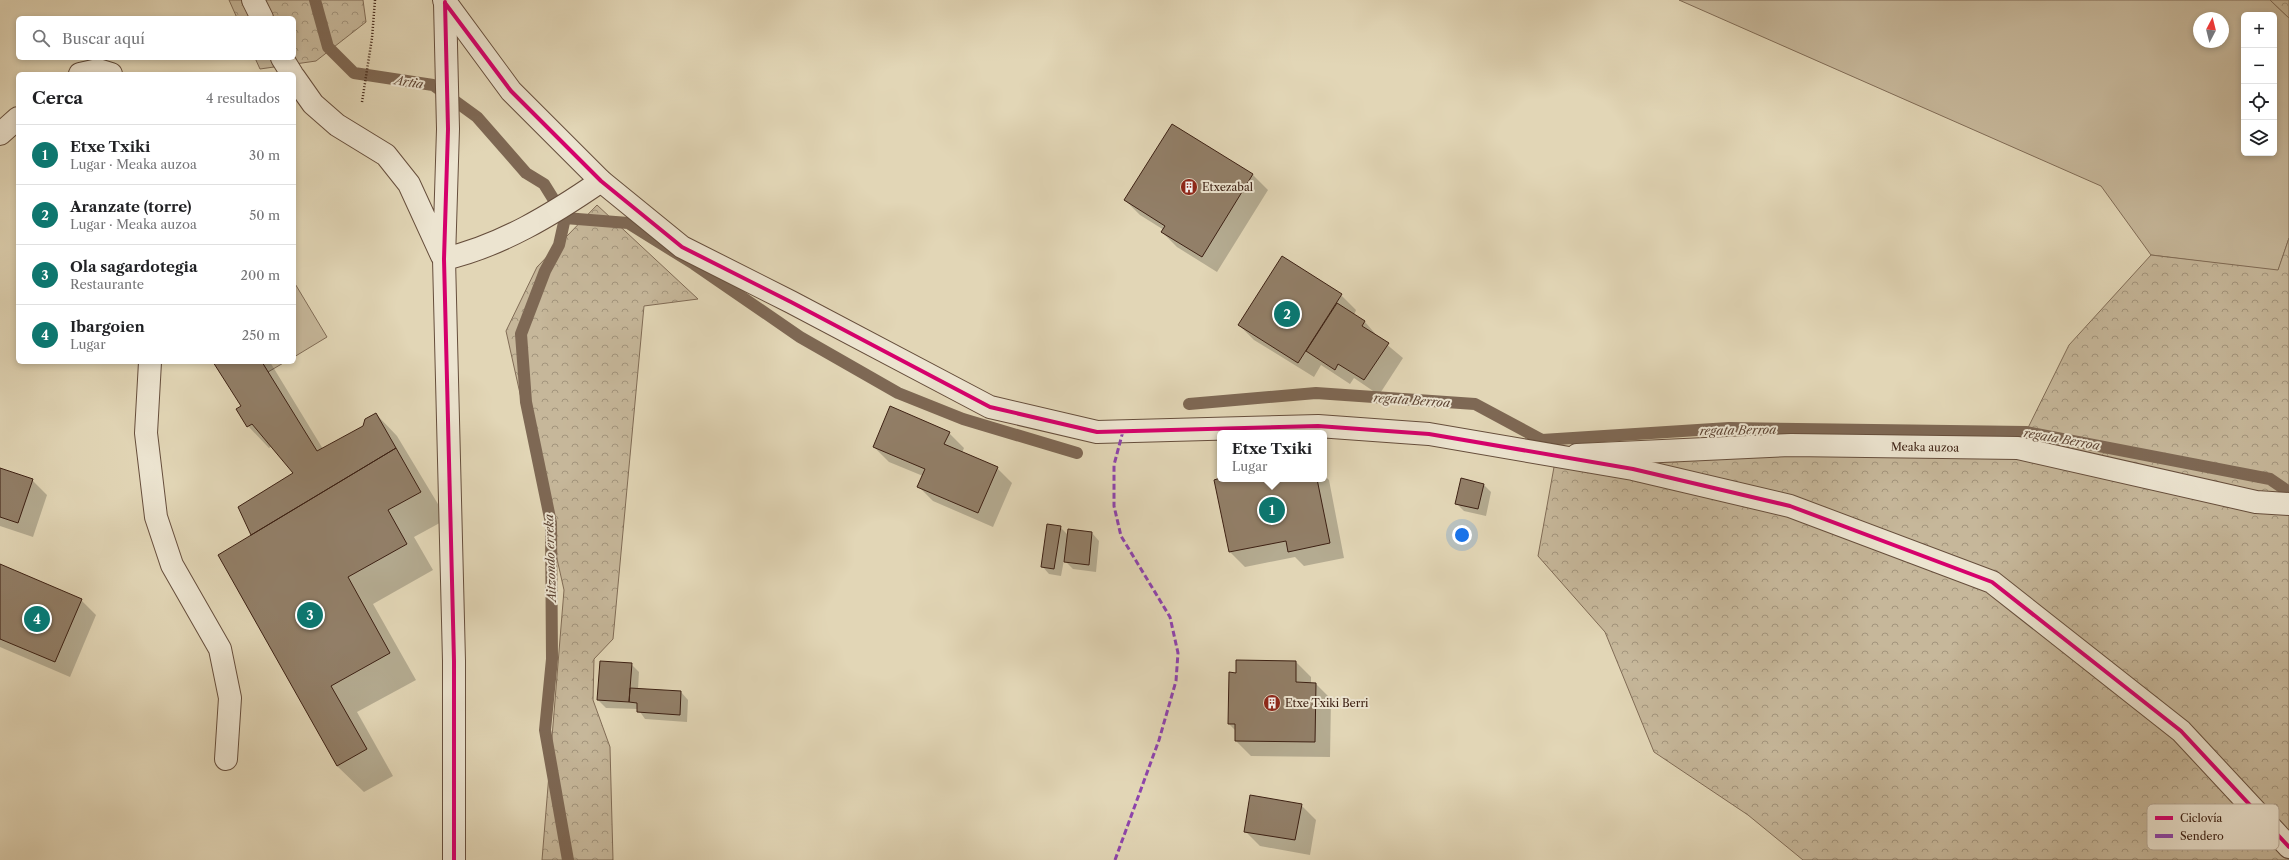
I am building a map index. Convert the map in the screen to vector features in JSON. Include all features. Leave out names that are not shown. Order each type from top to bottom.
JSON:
[{"type":"street","points":[[253,0],[261,16]]},
{"type":"street","points":[[445,2],[448,129],[444,259],[454,661],[454,860]]},
{"type":"street","points":[[445,2],[511,91],[601,181],[682,247],[791,302],[990,407],[1097,432],[1318,426],[1429,434],[1633,469],[1790,506],[1992,582],[2181,731],[2249,804]]},
{"type":"street","points":[[283,60],[291,72]]},
{"type":"street","points":[[89,72],[98,70],[104,72]]},
{"type":"street","points":[[296,80],[312,104],[337,125],[386,155],[409,184],[444,259]]},
{"type":"street","points":[[0,134],[16,120]]},
{"type":"street","points":[[444,259],[468,254],[510,236],[568,204],[601,181]]},
{"type":"street","points":[[150,364],[146,433],[156,517],[172,565],[220,649],[230,698],[226,759]]},
{"type":"street","name":"Meaka auzoa","points":[[1556,456],[1791,445],[2018,448],[2256,502],[2289,504]]},
{"type":"street","points":[[2279,836],[2289,847]]},
{"type":"path","points":[[356,136],[372,38],[375,0]]},
{"type":"green space","points":[[229,0],[363,0],[366,22],[316,61],[260,69],[256,60],[296,60],[296,16],[236,16]]},
{"type":"green space","points":[[1679,0],[2270,0],[2289,18],[2289,238],[2278,271],[2151,255],[2101,186]]},
{"type":"green space","points":[[2270,0],[2289,0],[2289,18]]},
{"type":"green space","points":[[597,205],[698,299],[644,306],[613,639],[594,659],[593,700],[610,747],[613,860],[542,860],[564,590],[506,331],[537,267]]},
{"type":"green space","points":[[2289,238],[2289,860],[1803,860],[1748,815],[1654,752],[1605,632],[1538,556],[1556,456],[2018,448],[2069,345],[2151,255],[2278,270]]},
{"type":"green space","points":[[296,285],[327,337],[296,356]]},
{"type":"green space","points":[[263,364],[282,364],[268,372]]},
{"type":"building","name":"Etxezabal","points":[[1172,124],[1253,174],[1202,257],[1161,232],[1165,226],[1124,200]]},
{"type":"building","points":[[1282,256],[1342,294],[1298,363],[1238,325]]},
{"type":"building","points":[[1337,303],[1365,321],[1362,326],[1389,343],[1364,380],[1338,364],[1335,370],[1306,351]]},
{"type":"building","points":[[214,364],[263,364],[317,451],[363,426],[365,419],[376,413],[396,448],[251,535],[238,507],[293,473],[252,424],[247,427],[236,409],[241,406]]},
{"type":"building","points":[[890,406],[950,432],[944,444],[998,467],[978,513],[917,487],[925,469],[873,447]]},
{"type":"building","points":[[396,448],[421,492],[388,510],[407,544],[348,577],[390,653],[331,686],[367,749],[337,766],[218,555]]},
{"type":"building","points":[[0,468],[33,479],[18,523],[0,517]]},
{"type":"building","points":[[1461,478],[1484,484],[1478,509],[1455,504]]},
{"type":"building","points":[[1217,479],[1217,482],[1318,482],[1330,543],[1288,552],[1286,541],[1229,552],[1214,480]]},
{"type":"building","points":[[1047,524],[1061,526],[1054,569],[1041,567]]},
{"type":"building","points":[[1068,529],[1092,532],[1089,565],[1064,562]]},
{"type":"building","points":[[0,564],[82,599],[55,662],[0,639]]},
{"type":"building","name":"Etxe Txiki Berri","points":[[1236,660],[1296,661],[1296,682],[1316,683],[1315,742],[1235,741],[1235,724],[1228,724],[1229,672],[1236,673]]},
{"type":"building","points":[[600,661],[632,663],[629,702],[597,700]]},
{"type":"building","points":[[630,688],[681,691],[680,715],[637,712],[637,703],[629,702]]},
{"type":"building","points":[[1250,795],[1302,804],[1295,840],[1244,832]]},
{"type":"waterway","name":"Artia","points":[[315,0],[328,47],[354,73],[433,85],[477,117],[526,173],[544,184],[562,213]]},
{"type":"waterway","name":"Aitzondo erreka","points":[[565,218],[559,245],[545,271],[521,334],[526,402],[551,523],[552,659],[545,730],[568,860]]},
{"type":"waterway","points":[[565,218],[628,223],[694,264],[800,337],[898,393],[963,419],[1077,453]]},
{"type":"waterway","name":"regata Berroa","points":[[1189,404],[1316,393],[1475,404],[1542,440],[1729,428],[2026,432],[2270,479],[2289,492]]},
{"type":"marked path","points":[[1115,860],[1159,740],[1176,681],[1178,653],[1170,617],[1121,536],[1114,506],[1114,465],[1123,431]]},
{"type":"cycle path","points":[[445,2],[448,129],[444,259],[454,661],[454,860]]},
{"type":"cycle path","points":[[445,3],[511,91],[601,181],[682,247],[791,302],[990,407],[1097,432],[1318,426],[1429,434],[1633,469],[1790,506],[1992,582],[2181,731],[2249,804]]},
{"type":"cycle path","points":[[2279,836],[2289,847]]},
{"type":"place","name":"Etxezabal","points":[[1189,187]]},
{"type":"place","name":"Aranzate (torre)","points":[[1287,314]]},
{"type":"place","name":"Etxe Txiki","points":[[1272,510]]},
{"type":"place","name":"Ola sagardotegia","points":[[310,615]]},
{"type":"place","name":"Ibargoien","points":[[37,619]]},
{"type":"place","name":"Etxe Txiki Berri","points":[[1272,703]]}]
